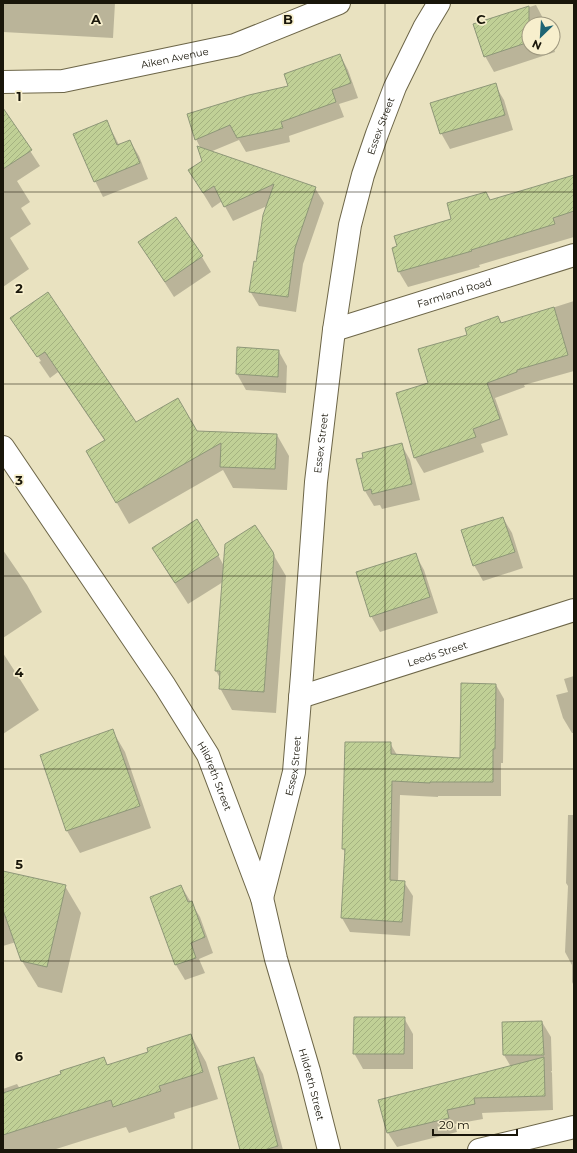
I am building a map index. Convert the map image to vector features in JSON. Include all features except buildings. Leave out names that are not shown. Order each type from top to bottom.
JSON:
[{"type":"street","name":"Aiken Avenue","points":[[3,82],[63,81],[235,45],[338,3]]},
{"type":"street","name":"Essex Street","points":[[262,898],[294,772],[316,482],[334,330],[350,225],[363,175],[395,87],[424,28],[439,3]]},
{"type":"street","name":"Farmland Road","points":[[334,330],[574,255]]},
{"type":"street","name":"Hildreth Street","points":[[3,447],[165,686],[208,755],[262,898],[276,959],[309,1071],[328,1150]]},
{"type":"street","name":"Leeds Street","points":[[300,697],[574,610]]},
{"type":"street","points":[[479,1150],[574,1127]]}]
